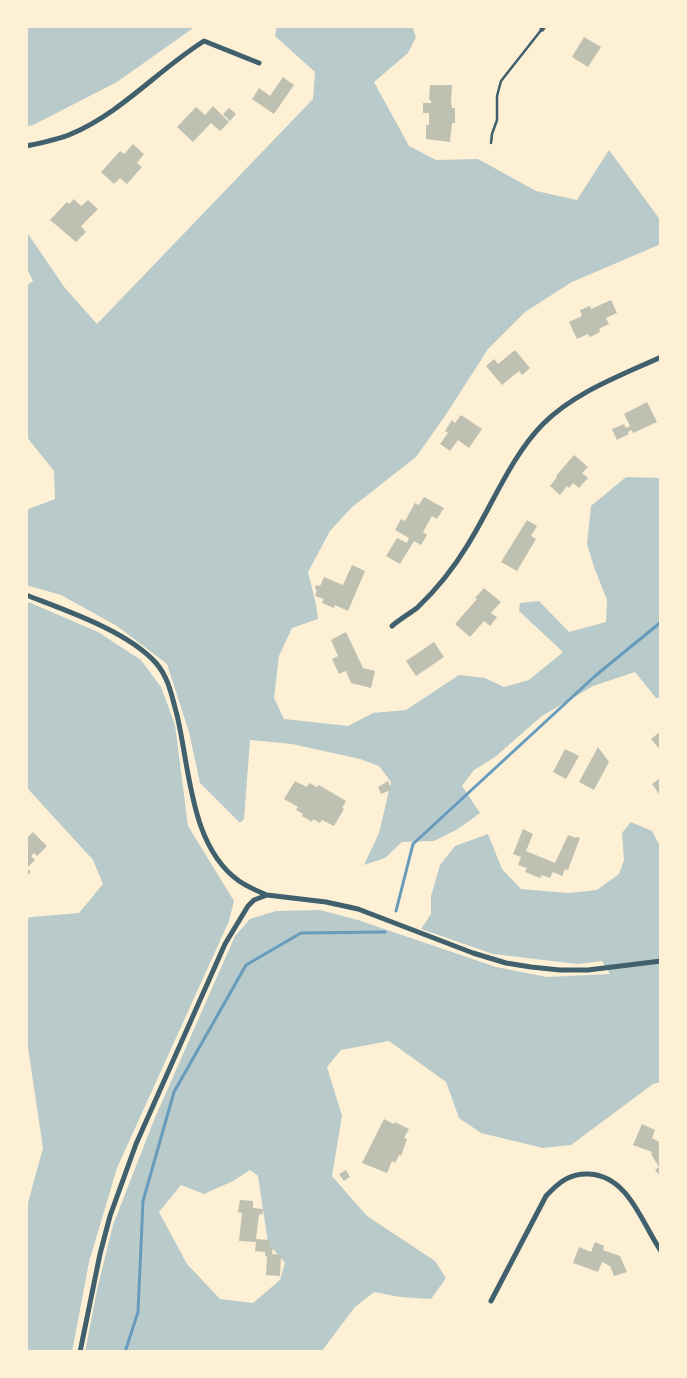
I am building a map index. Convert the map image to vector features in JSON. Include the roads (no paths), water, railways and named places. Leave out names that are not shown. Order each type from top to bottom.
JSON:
[{"type":"street","points":[[26,146],[63,137],[88,126],[142,89],[204,41],[259,63]]},
{"type":"street","points":[[392,626],[416,608],[437,587],[456,563],[468,546],[529,440],[542,425],[559,409],[581,394],[661,357]]},
{"type":"street","points":[[26,595],[111,631],[146,653],[156,664],[170,687],[201,827],[211,849],[222,864],[237,880],[248,887],[266,894],[326,902],[358,909],[473,953],[522,966],[560,970],[588,970],[661,961]]},
{"type":"street","points":[[80,1352],[100,1254],[110,1216],[136,1144],[225,944],[248,906],[254,900],[266,894]]},
{"type":"street","points":[[491,1301],[546,1196],[557,1184],[575,1175],[603,1177],[621,1189],[633,1204],[661,1251]]},
{"type":"lane","points":[[490,143],[496,120],[497,96],[501,81],[543,28]]},
{"type":"waterway","points":[[396,911],[413,844],[595,676],[661,622]]},
{"type":"waterway","points":[[125,1352],[138,1312],[143,1201],[174,1092],[246,965],[301,933],[385,932]]}]
